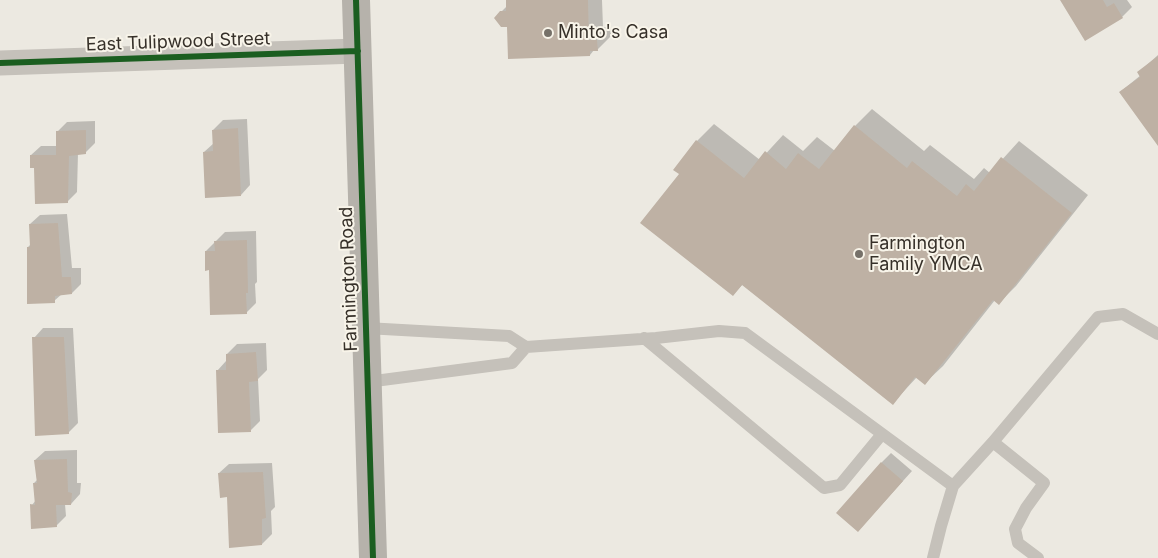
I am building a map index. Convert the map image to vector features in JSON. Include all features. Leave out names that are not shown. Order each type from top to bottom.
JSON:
[{"type":"street","name":"Farmington Road","points":[[356,0],[373,558]]},
{"type":"street","name":"East Tulipwood Street","points":[[0,63],[358,51]]},
{"type":"lane","points":[[933,558],[953,486],[993,442],[1098,317],[1122,314],[1158,334]]},
{"type":"lane","points":[[366,328],[509,336],[526,347],[719,331],[745,333],[953,486]]},
{"type":"lane","points":[[644,338],[824,488],[840,485],[882,434]]},
{"type":"lane","points":[[367,382],[512,362],[526,347]]},
{"type":"lane","points":[[993,442],[1044,483],[1026,508],[1015,529],[1018,543],[1038,558]]},
{"type":"building","name":"Minto's Casa","points":[[506,0],[588,0],[589,40],[597,40],[598,51],[590,51],[590,56],[508,59],[507,27],[501,27],[494,18],[500,11],[506,11]]},
{"type":"building","points":[[1060,0],[1103,0],[1107,7],[1114,3],[1123,18],[1085,41]]},
{"type":"building","points":[[1158,56],[1158,146],[1119,92],[1140,77],[1137,72]]},
{"type":"building","name":"Farmington Family YMCA","points":[[854,125],[907,168],[912,161],[957,196],[966,184],[974,191],[1001,157],[1072,213],[999,305],[993,300],[925,385],[915,377],[893,405],[742,285],[733,296],[640,223],[679,174],[673,170],[696,140],[744,178],[765,151],[786,169],[798,153],[819,169]]},
{"type":"building","points":[[238,128],[241,196],[205,198],[203,152],[213,151],[212,130]]},
{"type":"building","points":[[86,130],[86,154],[69,156],[68,203],[35,204],[34,168],[30,168],[30,155],[56,155],[56,131]]},
{"type":"building","points":[[58,223],[62,277],[71,277],[72,294],[55,296],[55,303],[27,304],[27,247],[30,247],[29,224]]},
{"type":"building","points":[[247,240],[247,314],[210,315],[209,270],[205,271],[205,251],[215,251],[214,241]]},
{"type":"building","points":[[32,337],[64,337],[69,434],[35,436]]},
{"type":"building","points":[[256,352],[258,381],[249,382],[251,432],[218,433],[216,370],[226,370],[226,354]]},
{"type":"building","points":[[67,459],[68,492],[72,493],[71,505],[56,505],[57,527],[31,529],[30,504],[35,505],[33,483],[37,483],[34,460]]},
{"type":"building","points":[[881,462],[903,481],[858,532],[836,513]]},
{"type":"building","points":[[263,472],[266,518],[262,519],[262,545],[229,548],[227,497],[220,498],[218,473]]},
{"type":"cycle path","points":[[356,0],[373,558]]},
{"type":"cycle path","points":[[0,63],[358,51]]},
{"type":"place","name":"Minto's Casa","points":[[548,33]]},
{"type":"place","name":"Farmington Family YMCA","points":[[859,254]]}]
